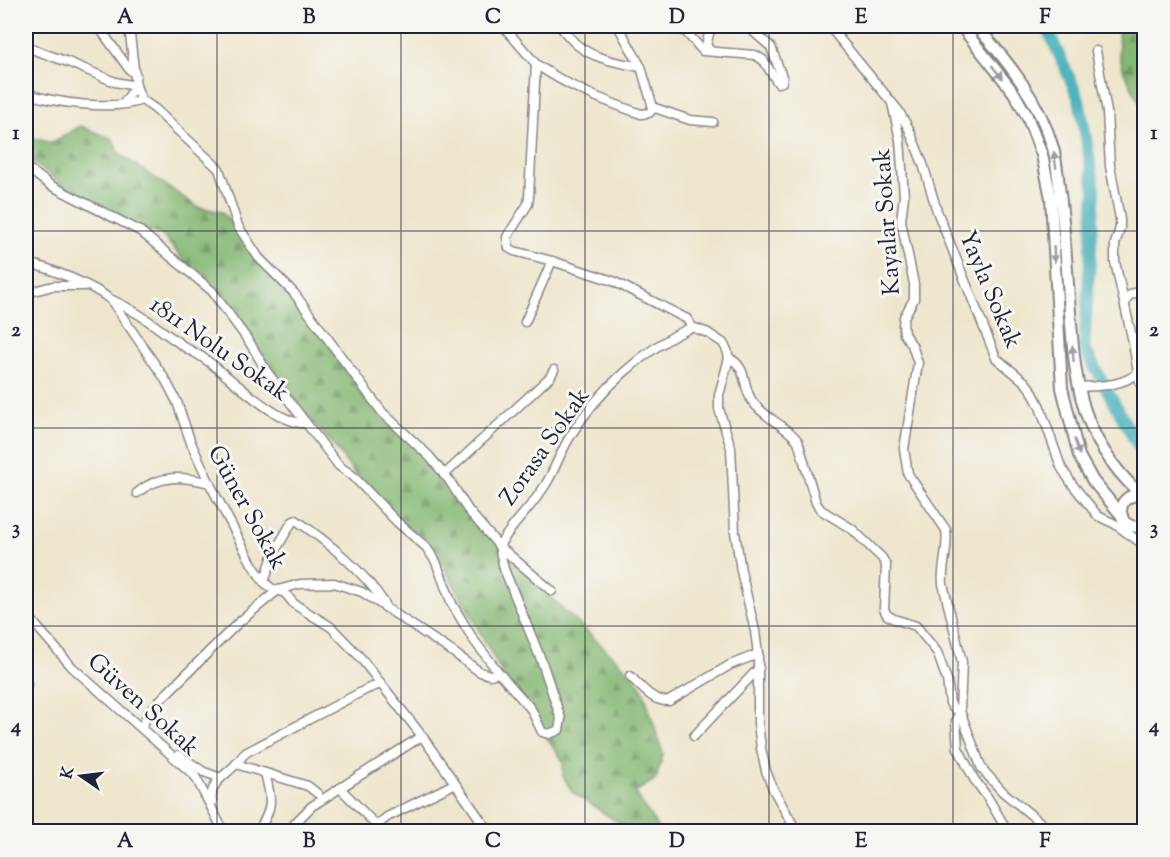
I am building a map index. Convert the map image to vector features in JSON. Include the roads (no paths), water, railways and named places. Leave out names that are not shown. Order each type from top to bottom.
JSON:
[{"type":"main road","points":[[961,26],[1014,93],[1027,116],[1042,155],[1051,198],[1062,388],[1079,456],[1093,481],[1124,520],[1144,536]]},
{"type":"main road","points":[[976,26],[1010,66],[1024,87],[1038,111],[1054,149],[1064,227],[1074,362],[1079,387],[1088,418],[1100,444],[1130,485],[1144,497]]},
{"type":"main road","points":[[1122,516],[1122,505],[1125,500],[1134,495],[1144,497]]},
{"type":"main road","points":[[1133,526],[1144,525]]},
{"type":"street","points":[[98,26],[129,69],[136,75]]},
{"type":"street","points":[[26,93],[62,102],[94,105],[142,100],[136,86],[129,26]]},
{"type":"street","points":[[503,26],[536,64],[551,75],[595,97],[641,114],[649,113],[652,107],[641,67],[618,26]]},
{"type":"street","points":[[560,26],[575,44],[585,51],[611,61],[641,67]]},
{"type":"street","points":[[655,26],[677,28],[686,32],[703,51],[755,55],[763,60],[778,83],[782,82],[771,46],[747,26]]},
{"type":"street","points":[[711,26],[706,46],[711,51]]},
{"type":"street","name":"Yayla Sokak","points":[[829,26],[892,103],[909,129],[937,211],[996,358],[1032,390],[1040,406],[1061,467],[1098,516],[1115,524],[1144,545]]},
{"type":"street","points":[[26,47],[101,77],[136,86]]},
{"type":"street","points":[[1096,51],[1107,112],[1110,165],[1120,228],[1115,244],[1115,262],[1140,382],[1144,389]]},
{"type":"street","points":[[536,64],[530,197],[507,237],[508,248],[613,281],[687,319],[692,327],[708,333],[723,343],[727,350],[729,358],[719,395],[719,409],[731,448],[735,532],[758,654],[758,723],[761,748],[766,771],[797,831]]},
{"type":"street","points":[[124,103],[136,86]]},
{"type":"street","name":"Zorasa Sokak","points":[[142,100],[172,124],[219,169],[238,226],[259,258],[294,293],[388,419],[429,456],[468,510],[499,546],[547,483],[571,435],[618,377],[677,334],[692,327]]},
{"type":"street","name":"Kayalar Sokak","points":[[892,103],[900,140],[904,196],[901,220],[914,284],[914,299],[904,317],[903,325],[904,334],[912,345],[918,363],[904,460],[908,474],[946,530],[943,584],[962,662],[960,711],[956,721],[960,756],[1008,831]]},
{"type":"street","points":[[652,107],[690,120],[713,122]]},
{"type":"street","points":[[26,167],[58,189],[140,231],[212,291],[250,343],[267,372],[339,466],[352,475],[397,522],[426,546],[436,562],[452,604],[473,639],[531,709],[542,732],[549,734],[559,730],[561,719],[542,662],[504,569],[499,546]]},
{"type":"street","points":[[525,322],[552,261]]},
{"type":"street","name":"Güner Sokak","points":[[26,262],[45,267],[102,292],[111,300],[165,379],[177,402],[191,443],[210,483],[252,564],[264,582],[271,588],[285,593],[294,604],[331,627],[360,657],[422,736],[454,784],[491,831]]},
{"type":"street","points":[[26,293],[53,286],[87,286]]},
{"type":"street","points":[[1125,306],[1127,297],[1134,292],[1144,294]]},
{"type":"street","name":"1811 Nolu Sokak","points":[[111,300],[148,319],[279,415],[296,424],[306,423]]},
{"type":"street","points":[[729,358],[739,364],[752,400],[761,411],[793,434],[798,441],[816,503],[833,518],[852,529],[882,558],[886,565],[884,609],[887,615],[894,619],[916,626],[937,652],[947,680],[950,703],[953,708],[960,711],[982,769],[1003,792],[1052,831]]},
{"type":"street","points":[[444,474],[550,377],[554,370]]},
{"type":"street","points":[[1079,387],[1111,384],[1131,379],[1138,373]]},
{"type":"street","points":[[137,493],[148,484],[179,477],[210,483]]},
{"type":"street","points":[[264,582],[274,553],[292,522],[296,520],[323,539],[372,584],[387,607]]},
{"type":"street","points":[[499,546],[552,591]]},
{"type":"street","points":[[142,727],[149,712],[238,623],[278,590],[300,584],[334,584],[362,592],[480,672],[490,675],[499,673]]},
{"type":"street","name":"Güven Sokak","points":[[26,614],[72,667],[195,776],[225,831]]},
{"type":"street","points":[[630,676],[653,698],[662,702],[669,701],[730,665],[758,654]]},
{"type":"street","points":[[694,736],[759,668]]},
{"type":"street","points":[[213,809],[211,791],[215,783],[256,745],[381,684]]},
{"type":"street","points":[[293,831],[300,816],[312,806],[422,736]]},
{"type":"street","points":[[170,752],[177,753],[204,772],[221,778]]},
{"type":"street","points":[[236,764],[308,786],[318,794]]},
{"type":"street","points":[[260,828],[270,807],[271,799],[264,773]]},
{"type":"street","points":[[374,827],[454,784]]},
{"type":"street","points":[[340,788],[374,827],[384,831]]},
{"type":"street","points":[[465,831],[482,822]]},
{"type":"waterway","points":[[1046,26],[1079,99],[1095,190],[1084,348],[1144,457]]}]
